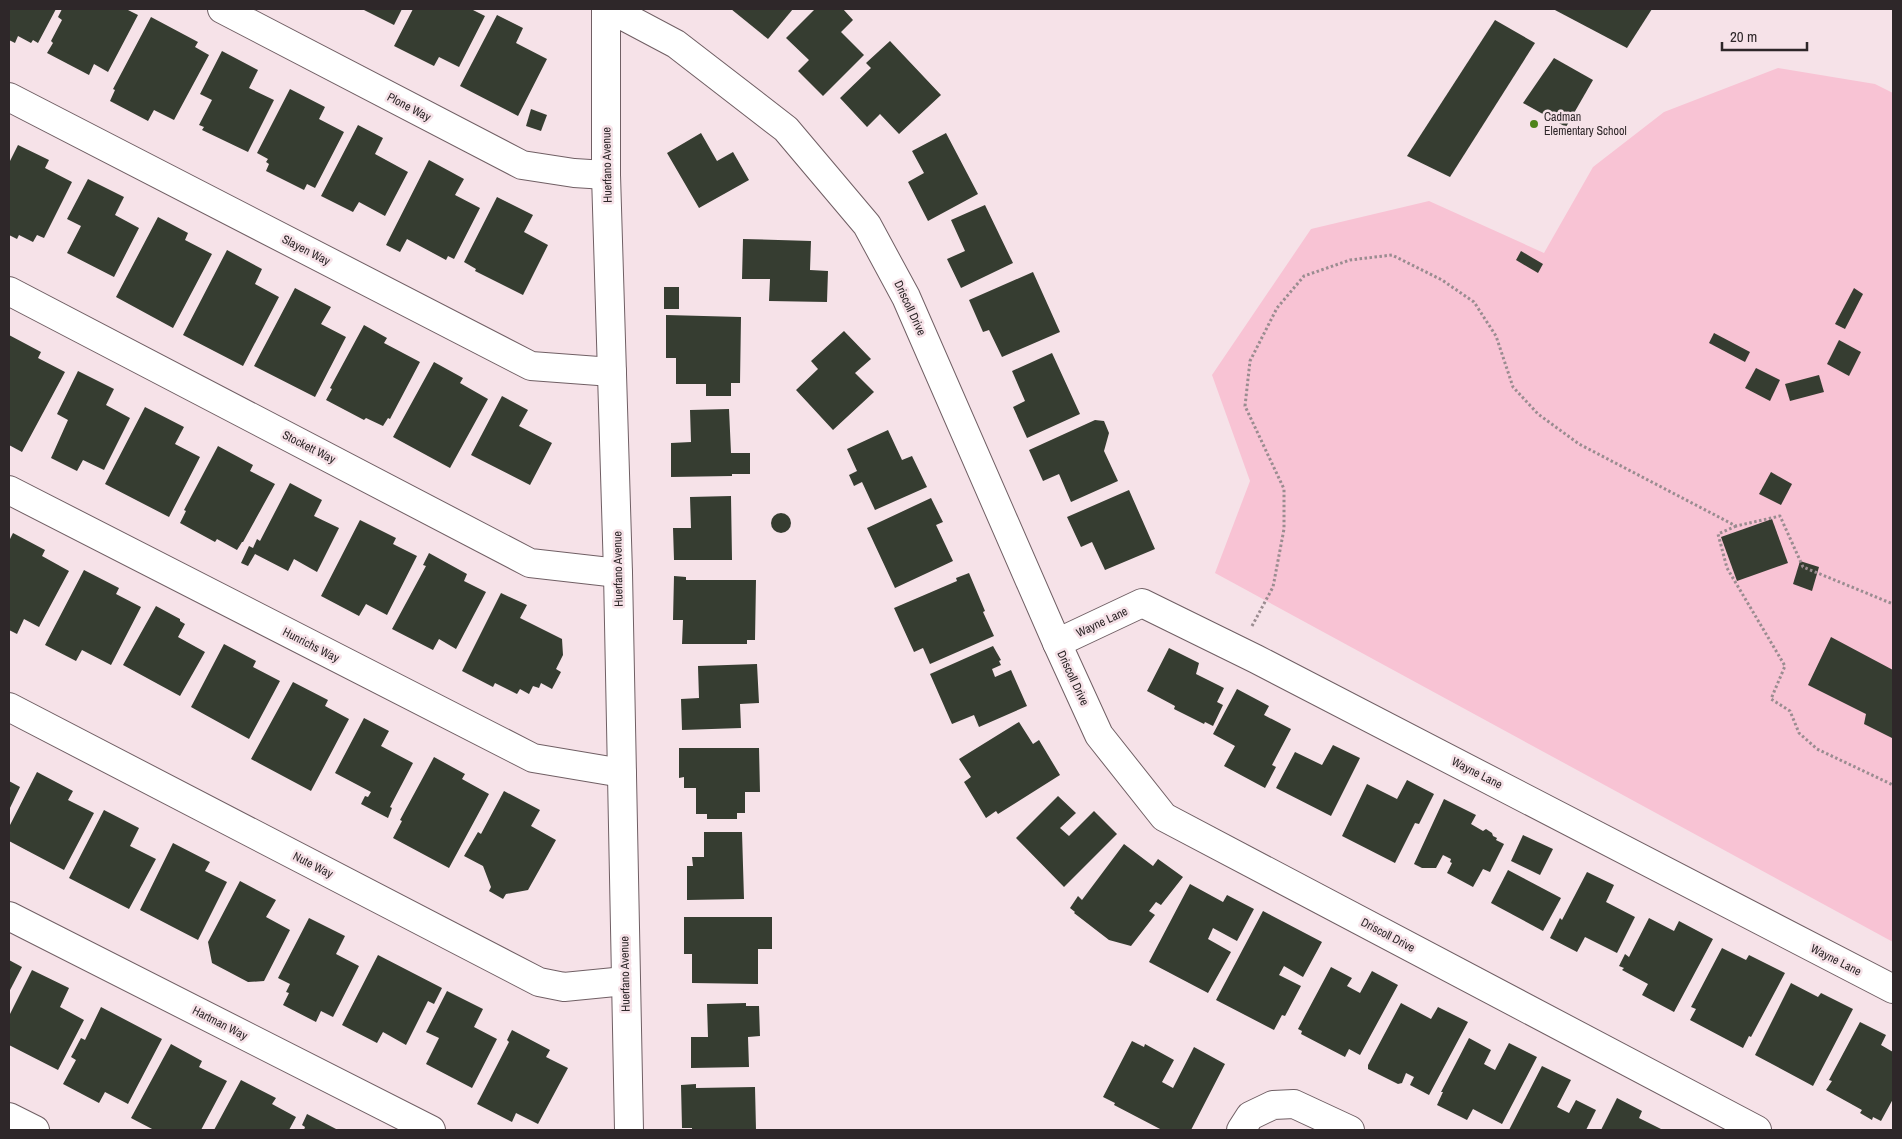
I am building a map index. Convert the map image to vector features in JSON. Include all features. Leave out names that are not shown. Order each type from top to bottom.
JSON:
[{"type":"street","name":"Plone Way","points":[[222,9],[522,165],[574,173],[606,175]]},
{"type":"street","name":"Huerfano Avenue","points":[[606,9],[606,175],[618,573],[629,1130]]},
{"type":"street","name":"Driscoll Drive","points":[[610,9],[676,44],[786,129],[867,224],[906,297],[1099,735],[1164,817],[1757,1130]]},
{"type":"street","name":"Slayen Way","points":[[9,98],[531,366],[612,372]]},
{"type":"street","name":"Stockett Way","points":[[9,291],[530,563],[618,573]]},
{"type":"street","name":"Hunrichs Way","points":[[9,490],[533,758],[622,773]]},
{"type":"street","name":"Wayne Lane","points":[[1057,643],[1142,603],[1239,650],[1893,989]]},
{"type":"street","name":"Nute Way","points":[[9,707],[539,982],[564,987],[625,982]]},
{"type":"street","name":"Hartman Way","points":[[9,916],[432,1130]]},
{"type":"street","points":[[1241,1130],[1250,1116],[1273,1105],[1294,1104],[1350,1130]]},
{"type":"street","points":[[9,1117],[35,1130]]},
{"type":"path","points":[[1239,650],[1273,587],[1284,529],[1284,490],[1245,406],[1250,361],[1277,308],[1304,276],[1350,260],[1392,255],[1450,285],[1474,302],[1496,336],[1513,387],[1538,414],[1579,444],[1736,526]]},
{"type":"path","points":[[1893,604],[1803,567],[1780,516],[1736,526],[1718,534],[1727,568],[1785,666],[1771,699],[1790,711],[1800,733],[1818,750],[1893,785]]},
{"type":"shaded area","points":[[1778,68],[1875,84],[1893,93],[1893,942],[1215,573],[1250,481],[1212,375],[1311,229],[1429,201],[1544,253],[1593,167],[1664,112]]},
{"type":"building","points":[[9,9],[56,9],[38,43],[33,40],[31,43],[18,36],[15,43],[9,40]]},
{"type":"building","points":[[62,9],[126,9],[138,15],[108,72],[94,64],[89,75],[47,53],[62,20],[58,17]]},
{"type":"building","points":[[362,9],[402,9],[394,25]]},
{"type":"building","points":[[413,9],[471,9],[485,16],[459,67],[439,57],[434,66],[394,46]]},
{"type":"building","points":[[731,9],[793,9],[768,39]]},
{"type":"building","points":[[815,9],[843,9],[853,20],[841,32],[864,55],[823,96],[798,71],[809,60],[786,38]]},
{"type":"building","points":[[1553,9],[1652,9],[1627,48]]},
{"type":"building","points":[[497,15],[523,28],[516,43],[547,59],[518,116],[460,86]]},
{"type":"building","points":[[151,17],[198,42],[195,47],[209,55],[174,120],[154,110],[148,121],[110,101],[115,90],[113,89]]},
{"type":"building","points":[[1495,20],[1535,43],[1450,177],[1407,156]]},
{"type":"building","points":[[890,41],[941,95],[899,134],[880,114],[867,127],[840,98],[871,68],[866,63]]},
{"type":"building","points":[[222,51],[258,70],[249,88],[274,100],[248,152],[202,130],[204,127],[199,125],[212,100],[200,94]]},
{"type":"building","points":[[1554,58],[1593,80],[1566,127],[1523,103]]},
{"type":"building","points":[[290,89],[325,107],[319,119],[344,132],[315,188],[307,184],[304,190],[266,171],[269,164],[266,162],[268,159],[257,153]]},
{"type":"building","points":[[531,109],[547,115],[541,131],[526,126]]},
{"type":"building","points":[[358,125],[383,138],[375,154],[408,172],[385,216],[359,202],[353,212],[321,196]]},
{"type":"building","points":[[701,133],[717,161],[733,152],[749,180],[699,208],[667,153]]},
{"type":"building","points":[[946,133],[978,194],[928,221],[908,182],[924,173],[912,151]]},
{"type":"building","points":[[18,145],[49,160],[45,168],[72,182],[44,238],[37,235],[33,242],[19,235],[17,239],[9,235],[9,163]]},
{"type":"building","points":[[429,160],[464,179],[455,195],[480,208],[454,259],[448,256],[446,260],[407,239],[400,252],[386,245]]},
{"type":"building","points":[[88,179],[124,197],[115,215],[139,228],[114,277],[67,253],[81,226],[67,219]]},
{"type":"building","points":[[497,197],[533,215],[524,232],[548,245],[523,295],[475,271],[476,269],[464,262]]},
{"type":"building","points":[[985,205],[1013,263],[961,288],[947,259],[965,251],[951,220]]},
{"type":"building","points":[[158,217],[188,233],[185,240],[212,254],[173,328],[116,297]]},
{"type":"building","points":[[743,239],[811,241],[810,270],[828,271],[827,302],[769,301],[770,279],[742,279]]},
{"type":"building","points":[[227,250],[262,269],[255,284],[279,297],[243,366],[183,335]]},
{"type":"building","points":[[1521,251],[1543,264],[1538,273],[1516,260]]},
{"type":"building","points":[[1033,272],[1060,332],[1002,357],[989,330],[983,332],[969,300]]},
{"type":"building","points":[[664,287],[679,287],[679,309],[664,309]]},
{"type":"building","points":[[295,288],[331,307],[321,324],[346,337],[315,397],[254,366]]},
{"type":"building","points":[[1854,288],[1863,294],[1845,329],[1835,324]]},
{"type":"building","points":[[666,315],[741,317],[740,383],[731,383],[731,396],[706,396],[706,384],[676,384],[676,358],[666,358]]},
{"type":"building","points":[[364,325],[387,338],[384,343],[420,362],[390,419],[388,418],[383,426],[366,418],[364,420],[326,400],[332,389],[330,388]]},
{"type":"building","points":[[844,331],[871,359],[855,373],[874,392],[833,430],[796,390],[818,369],[811,361]]},
{"type":"building","points":[[1714,333],[1750,352],[1745,362],[1709,343]]},
{"type":"building","points":[[9,335],[41,352],[38,358],[65,372],[22,452],[9,445]]},
{"type":"building","points":[[1839,340],[1861,352],[1849,376],[1827,364]]},
{"type":"building","points":[[1052,353],[1080,414],[1027,438],[1013,407],[1025,401],[1012,371]]},
{"type":"building","points":[[434,362],[463,378],[460,383],[488,399],[450,468],[393,437]]},
{"type":"building","points":[[1756,368],[1780,380],[1770,401],[1745,388]]},
{"type":"building","points":[[78,371],[114,389],[106,405],[130,418],[104,470],[83,460],[77,471],[51,458],[68,420],[57,414]]},
{"type":"building","points":[[1819,375],[1824,392],[1790,401],[1785,384]]},
{"type":"building","points":[[502,396],[528,410],[519,426],[552,443],[530,485],[471,455]]},
{"type":"building","points":[[145,407],[184,427],[175,444],[200,457],[169,517],[105,484]]},
{"type":"building","points":[[729,409],[731,453],[750,453],[750,474],[671,477],[671,443],[691,442],[690,410]]},
{"type":"building","points":[[1095,420],[1104,421],[1109,433],[1104,451],[1118,481],[1071,502],[1059,474],[1043,481],[1029,450]]},
{"type":"building","points":[[888,430],[902,460],[912,456],[927,487],[875,510],[862,482],[854,486],[849,475],[857,471],[847,449]]},
{"type":"building","points":[[218,446],[253,465],[250,471],[275,484],[237,550],[217,539],[215,542],[180,523],[186,511],[184,510]]},
{"type":"building","points":[[1771,472],[1792,484],[1781,505],[1759,494]]},
{"type":"building","points":[[290,483],[322,500],[314,516],[339,528],[317,572],[294,559],[288,571],[255,554],[248,566],[241,563],[249,546],[253,548],[257,539],[260,541]]},
{"type":"building","points":[[1129,490],[1155,549],[1105,570],[1092,542],[1081,547],[1067,517]]},
{"type":"building","points":[[731,496],[732,560],[674,560],[673,528],[691,528],[690,497]]},
{"type":"building","points":[[931,498],[943,522],[936,525],[953,561],[895,588],[867,528]]},
{"type":"building","points":[[781,513],[788,516],[791,523],[788,530],[781,533],[774,530],[771,523],[774,516]]},
{"type":"building","points":[[1772,519],[1788,563],[1737,581],[1721,537]]},
{"type":"building","points":[[360,520],[396,538],[393,544],[417,556],[387,615],[366,604],[359,616],[321,596]]},
{"type":"building","points":[[13,533],[45,550],[42,556],[69,571],[39,627],[24,619],[17,634],[9,630],[9,541]]},
{"type":"building","points":[[429,553],[467,574],[464,581],[486,592],[456,649],[439,639],[433,650],[392,629],[426,566],[423,565]]},
{"type":"building","points":[[1800,561],[1819,567],[1812,591],[1793,584]]},
{"type":"building","points":[[84,570],[119,588],[116,594],[141,607],[111,665],[82,650],[76,661],[45,645]]},
{"type":"building","points":[[969,573],[994,636],[930,664],[923,648],[914,652],[894,608],[957,581],[956,578]]},
{"type":"building","points":[[674,576],[686,577],[686,580],[756,580],[755,640],[747,640],[747,644],[682,644],[683,620],[673,620]]},
{"type":"building","points":[[501,593],[527,605],[520,618],[562,639],[563,655],[556,669],[561,672],[552,689],[541,683],[539,688],[533,686],[529,694],[520,689],[517,694],[495,683],[493,687],[462,671]]},
{"type":"building","points":[[156,606],[180,619],[185,624],[178,637],[205,652],[180,696],[123,665]]},
{"type":"building","points":[[1831,637],[1893,670],[1892,738],[1864,724],[1866,714],[1808,685]]},
{"type":"building","points":[[224,644],[256,661],[253,667],[280,681],[249,739],[191,707]]},
{"type":"building","points":[[993,646],[1001,660],[999,661],[1001,665],[992,669],[995,677],[1011,670],[1027,706],[979,727],[974,715],[952,724],[930,674]]},
{"type":"building","points":[[1169,648],[1199,663],[1196,674],[1224,688],[1217,702],[1223,705],[1213,726],[1205,722],[1204,724],[1174,709],[1175,706],[1147,691]]},
{"type":"building","points":[[757,664],[759,703],[740,704],[741,728],[682,730],[681,699],[699,698],[698,666]]},
{"type":"building","points":[[293,682],[328,700],[325,706],[349,719],[311,791],[251,759]]},
{"type":"building","points":[[1237,689],[1269,706],[1264,715],[1291,729],[1272,765],[1276,767],[1265,788],[1224,766],[1235,746],[1213,734]]},
{"type":"building","points":[[364,718],[389,731],[381,746],[413,763],[390,807],[392,808],[388,818],[361,804],[365,796],[368,797],[371,792],[335,773]]},
{"type":"building","points":[[1019,722],[1033,744],[1039,740],[1060,775],[998,814],[996,811],[986,818],[964,782],[971,777],[959,759]]},
{"type":"building","points":[[1333,745],[1360,758],[1331,816],[1276,788],[1295,752],[1322,765]]},
{"type":"building","points":[[679,748],[759,748],[760,792],[745,792],[745,813],[737,813],[737,819],[707,819],[707,814],[696,814],[696,788],[684,788],[684,777],[679,778]]},
{"type":"building","points":[[434,757],[465,774],[462,779],[489,794],[449,868],[393,838],[402,821],[400,820]]},
{"type":"building","points":[[37,772],[73,791],[68,800],[94,813],[64,870],[9,841],[9,827]]},
{"type":"building","points":[[1407,780],[1434,794],[1419,824],[1415,823],[1395,863],[1342,836],[1367,784],[1397,799]]},
{"type":"building","points":[[9,781],[20,787],[9,810]]},
{"type":"building","points":[[504,791],[540,810],[531,826],[556,840],[528,890],[506,894],[503,899],[489,891],[491,887],[483,866],[464,856],[478,832],[481,834]]},
{"type":"building","points":[[1058,796],[1076,813],[1060,828],[1069,836],[1094,811],[1117,834],[1064,887],[1016,838]]},
{"type":"building","points":[[1444,799],[1476,815],[1471,824],[1483,831],[1486,829],[1497,838],[1496,840],[1504,844],[1490,872],[1483,869],[1473,887],[1447,873],[1452,863],[1450,862],[1451,859],[1443,855],[1436,868],[1422,868],[1414,864]]},
{"type":"building","points":[[104,810],[139,828],[130,846],[156,859],[129,909],[69,878]]},
{"type":"building","points":[[704,832],[742,832],[744,899],[687,900],[687,866],[693,866],[692,857],[704,857]]},
{"type":"building","points":[[1523,835],[1553,849],[1540,875],[1511,861]]},
{"type":"building","points":[[173,843],[210,862],[205,871],[227,882],[198,940],[140,910]]},
{"type":"building","points":[[1124,844],[1153,866],[1158,859],[1183,877],[1161,905],[1156,902],[1149,911],[1155,915],[1131,946],[1109,940],[1070,908],[1078,896],[1082,900]]},
{"type":"building","points":[[1508,870],[1561,898],[1543,931],[1491,903]]},
{"type":"building","points":[[1587,872],[1614,885],[1606,902],[1635,917],[1617,953],[1585,937],[1577,952],[1550,938],[1560,918],[1562,920]]},
{"type":"building","points":[[240,881],[276,900],[266,917],[290,930],[264,981],[248,982],[212,963],[208,942]]},
{"type":"building","points":[[1190,884],[1223,902],[1227,895],[1254,909],[1237,941],[1213,928],[1208,939],[1231,952],[1208,993],[1149,962]]},
{"type":"building","points":[[1263,911],[1322,942],[1303,977],[1284,966],[1279,975],[1301,986],[1285,1016],[1282,1015],[1274,1030],[1216,1000]]},
{"type":"building","points":[[684,917],[772,917],[772,949],[758,949],[758,984],[692,983],[692,954],[684,954]]},
{"type":"building","points":[[309,918],[345,936],[336,954],[359,966],[333,1017],[321,1011],[316,1022],[283,1005],[289,993],[286,992],[290,984],[278,978]]},
{"type":"building","points":[[1649,918],[1674,931],[1679,921],[1713,939],[1674,1012],[1642,995],[1648,984],[1622,970],[1624,968],[1619,966],[1625,954],[1629,957]]},
{"type":"building","points":[[1722,948],[1746,960],[1749,955],[1785,973],[1751,1037],[1749,1036],[1743,1048],[1690,1020],[1696,1009],[1691,1007]]},
{"type":"building","points":[[378,955],[442,988],[434,1004],[428,1001],[406,1045],[383,1032],[377,1043],[342,1025]]},
{"type":"building","points":[[9,960],[22,967],[9,992]]},
{"type":"building","points":[[1331,967],[1352,978],[1347,986],[1360,993],[1372,971],[1398,985],[1360,1055],[1349,1049],[1345,1057],[1301,1034],[1302,1031],[1298,1029]]},
{"type":"building","points":[[32,970],[69,988],[60,1007],[84,1020],[58,1070],[9,1045],[9,1016]]},
{"type":"building","points":[[1791,983],[1818,997],[1821,993],[1853,1009],[1813,1086],[1755,1055]]},
{"type":"building","points":[[447,991],[483,1009],[474,1027],[497,1039],[472,1088],[426,1064],[439,1038],[426,1032]]},
{"type":"building","points":[[746,1003],[746,1006],[759,1006],[760,1036],[748,1037],[749,1067],[691,1068],[691,1037],[708,1037],[707,1004]]},
{"type":"building","points":[[1401,1003],[1431,1019],[1438,1007],[1468,1022],[1429,1095],[1410,1085],[1414,1077],[1406,1073],[1402,1083],[1398,1084],[1368,1069],[1368,1065]]},
{"type":"building","points":[[101,1007],[162,1039],[128,1104],[105,1092],[99,1103],[63,1084],[76,1060],[71,1057],[81,1038],[85,1040]]},
{"type":"building","points":[[1860,1022],[1886,1035],[1881,1045],[1893,1052],[1893,1099],[1881,1121],[1873,1117],[1872,1120],[1860,1113],[1862,1110],[1826,1090],[1832,1081],[1829,1080]]},
{"type":"building","points":[[512,1030],[550,1050],[546,1057],[568,1068],[538,1124],[516,1113],[512,1122],[477,1104],[509,1042],[507,1040]]},
{"type":"building","points":[[1469,1038],[1491,1050],[1484,1064],[1495,1070],[1509,1043],[1537,1057],[1502,1124],[1473,1109],[1467,1120],[1437,1105],[1443,1092],[1441,1092]]},
{"type":"building","points":[[1132,1041],[1144,1047],[1145,1044],[1174,1060],[1162,1082],[1173,1088],[1194,1047],[1225,1064],[1191,1130],[1162,1130],[1114,1105],[1115,1103],[1103,1097]]},
{"type":"building","points":[[171,1044],[202,1061],[199,1067],[227,1081],[201,1130],[154,1130],[131,1118]]},
{"type":"building","points":[[1542,1066],[1571,1080],[1557,1107],[1569,1113],[1576,1100],[1596,1110],[1586,1130],[1509,1130]]},
{"type":"building","points":[[241,1080],[276,1098],[272,1104],[296,1117],[289,1130],[214,1130]]},
{"type":"building","points":[[696,1084],[696,1088],[755,1087],[756,1130],[692,1130],[692,1128],[682,1128],[681,1085]]},
{"type":"building","points":[[1617,1098],[1642,1111],[1639,1118],[1663,1130],[1601,1130]]},
{"type":"building","points":[[307,1114],[338,1130],[304,1130],[305,1127],[302,1125]]},
{"type":"place","name":"Cadman Elementary School","points":[[1534,124]]}]
